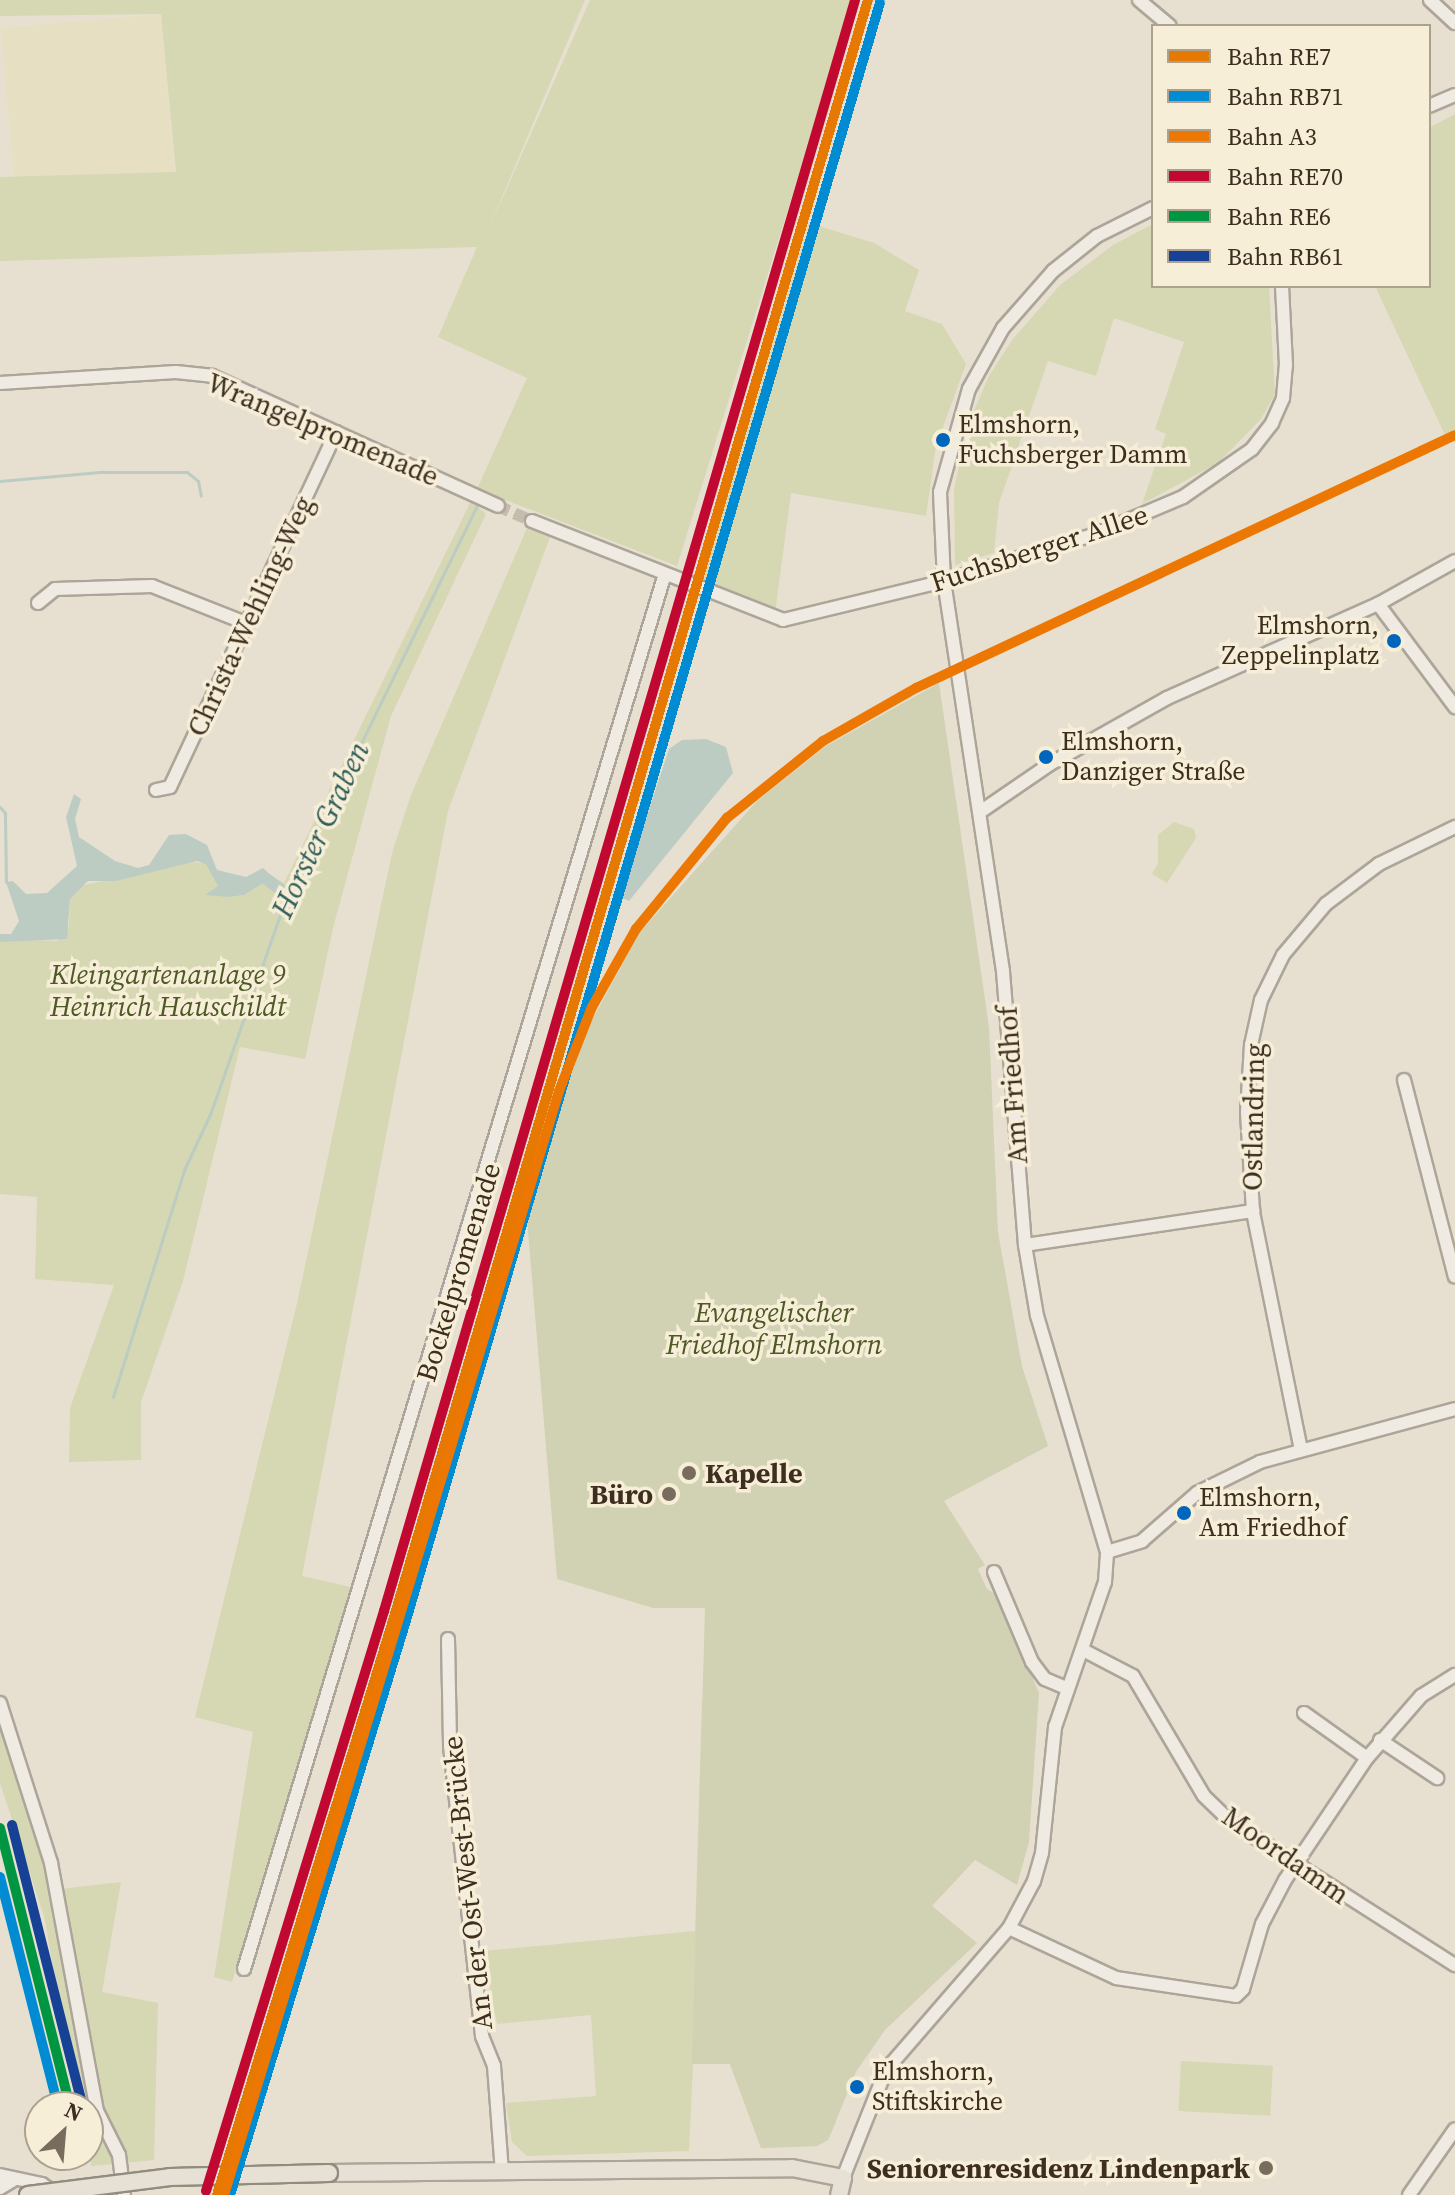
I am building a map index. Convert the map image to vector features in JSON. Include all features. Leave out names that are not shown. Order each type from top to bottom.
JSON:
[{"type":"main road","points":[[28,2195],[170,2177],[792,2168],[841,2187]]},
{"type":"street","points":[[1139,0],[1168,24]]},
{"type":"street","points":[[1430,0],[1455,23]]},
{"type":"street","points":[[1431,105],[1455,95]]},
{"type":"street","name":"Am Friedhof","points":[[841,2187],[886,2070],[1009,1928],[1042,1853],[1055,1727],[1105,1582],[1107,1552],[1041,1330],[1025,1245],[1003,971],[944,581],[940,492],[955,426],[991,346],[1053,271],[1097,236],[1151,209]]},
{"type":"street","name":"Fuchsberger Allee","points":[[665,574],[783,620],[944,581],[1142,518],[1252,449],[1283,398],[1282,288]]},
{"type":"street","name":"Wrangelpromenade","points":[[0,383],[176,372],[212,376],[498,506]]},
{"type":"street","name":"Christa-Wehling-Weg","points":[[156,790],[170,787],[336,432]]},
{"type":"street","points":[[532,521],[665,574]]},
{"type":"street","points":[[980,812],[1050,764],[1167,698],[1378,604],[1455,561]]},
{"type":"street","name":"Bockelpromenade","points":[[244,1969],[665,574]]},
{"type":"street","points":[[38,603],[55,589],[152,586],[248,624]]},
{"type":"street","points":[[1378,604],[1454,705]]},
{"type":"street","name":"Ostlandring","points":[[1301,1450],[1253,1211],[1247,1112],[1251,1045],[1261,1000],[1283,955],[1326,904],[1355,880],[1455,827]]},
{"type":"street","points":[[1404,1080],[1455,1277]]},
{"type":"street","points":[[1025,1245],[1253,1211]]},
{"type":"street","points":[[1107,1552],[1142,1541],[1223,1478],[1301,1450],[1455,1409]]},
{"type":"street","points":[[994,1572],[1032,1662],[1045,1679],[1066,1688]]},
{"type":"street","name":"An der Ost-West-Brücke","points":[[448,1639],[450,1746],[482,2036],[494,2066],[502,2173]]},
{"type":"street","name":"Moordamm","points":[[1083,1650],[1133,1676],[1204,1796],[1294,1866],[1455,1965]]},
{"type":"street","points":[[1009,1928],[1116,1978],[1236,1996],[1247,1982],[1262,1924],[1294,1866],[1367,1758],[1421,1696],[1455,1675]]},
{"type":"street","points":[[0,1703],[51,1863],[97,2111],[119,2155],[124,2195]]},
{"type":"street","points":[[1304,1713],[1367,1758]]},
{"type":"street","points":[[1380,1740],[1437,1778]]},
{"type":"street","points":[[1409,2195],[1429,2173],[1455,2129]]},
{"type":"street","points":[[0,2175],[55,2192]]},
{"type":"street","points":[[0,2188],[15,2179]]},
{"type":"shaded area","points":[[161,14],[175,173],[15,187],[1,28]]},
{"type":"shaded area","points":[[706,739],[726,747],[733,773],[629,901],[620,897],[669,749],[682,740]]},
{"type":"shaded area","points":[[74,794],[81,799],[75,819],[79,837],[115,861],[138,868],[149,865],[169,835],[186,834],[207,845],[217,870],[246,877],[263,868],[273,877],[244,895],[229,897],[205,895],[218,886],[206,864],[197,861],[116,881],[88,881],[70,899],[67,939],[0,942],[0,934],[11,934],[19,921],[6,882],[13,881],[26,894],[47,893],[77,866],[66,817]]},
{"type":"green space","points":[[0,0],[585,0],[487,233],[590,0],[853,0],[677,566],[477,489],[527,378],[438,337],[477,247],[0,261],[0,177],[176,172],[161,14],[0,16]]},
{"type":"green space","points":[[1455,114],[1455,430],[1445,435],[1376,288],[1431,288],[1431,127]]},
{"type":"green space","points":[[809,223],[874,243],[919,270],[905,311],[942,324],[966,364],[936,446],[926,516],[791,493],[775,613],[703,581]]},
{"type":"green space","points":[[1151,225],[1151,288],[1269,288],[1275,394],[1261,419],[1218,463],[1142,504],[1166,434],[1155,429],[1184,342],[1114,318],[1096,376],[1048,361],[999,503],[994,553],[955,565],[954,489],[969,422],[989,376],[1012,340],[1060,285],[1113,245]]},
{"type":"green space","name":"Kleingartenanlage 9 Heinrich Hauschildt","points":[[471,501],[486,514],[391,716],[333,928],[305,1059],[240,1047],[183,1281],[141,1402],[141,1460],[69,1462],[70,1408],[114,1285],[35,1279],[37,1197],[0,1194],[0,939],[57,941],[69,926],[70,899],[77,887],[182,862],[206,863],[229,897],[244,895],[273,877],[284,883]]},
{"type":"green space","points":[[527,528],[550,537],[448,811],[302,1576],[351,1587],[232,1982],[214,1977],[253,1732],[195,1717],[298,1299],[392,853],[411,795]]},
{"type":"green space","name":"Evangelischer Friedhof Elmshorn","points":[[939,683],[989,1027],[998,1232],[1022,1366],[1048,1446],[944,1501],[985,1565],[978,1569],[987,1589],[997,1595],[1039,1693],[1029,1842],[1017,1885],[975,1860],[932,1906],[977,1943],[885,2030],[856,2072],[828,2140],[817,2146],[761,2148],[730,2064],[692,2064],[705,1608],[653,1608],[557,1579],[526,1207],[586,1031],[640,932],[757,801],[826,746]]},
{"type":"green space","points":[[1174,822],[1194,829],[1196,838],[1167,883],[1152,874],[1158,863],[1158,835]]},
{"type":"green space","points":[[702,1700],[836,2122],[828,2140],[817,2146],[761,2148],[730,2064],[693,2064],[689,2151],[527,2156],[512,2142],[506,2103],[596,2096],[591,2015],[497,2024],[483,1951],[695,1931]]},
{"type":"green space","points":[[0,1729],[51,1890],[121,1882],[102,1992],[158,2003],[154,2160],[104,2165],[104,2091],[75,2091],[44,1916],[0,1783]]},
{"type":"green space","points":[[1181,2061],[1273,2066],[1270,2116],[1178,2111]]},
{"type":"waterway","points":[[0,481],[100,472],[187,472],[198,481],[201,496]]},
{"type":"waterway","name":"Horster Graben","points":[[113,1397],[184,1170],[211,1112],[287,895],[479,502]]},
{"type":"waterway","points":[[0,807],[5,813],[6,882]]},
{"type":"waterway","points":[[268,880],[287,895]]},
{"type":"tunnel","points":[[498,506],[532,521]]},
{"type":"rail line","name":"RE70","points":[[206,2191],[384,1611],[855,0]]},
{"type":"rail line","name":"RE7","points":[[217,2195],[395,1614],[868,0]]},
{"type":"rail line","name":"RB71","points":[[230,2195],[407,1617],[880,3]]},
{"type":"rail line","name":"A3","points":[[224,2195],[559,1091],[592,1007],[636,929],[727,818],[823,741],[916,688],[1455,435]]},
{"type":"rail line","name":"RB61","points":[[12,1825],[79,2091]]},
{"type":"rail line","name":"RE6","points":[[0,1828],[66,2091]]},
{"type":"rail line","name":"RB71","points":[[0,1877],[54,2091]]},
{"type":"place","name":"Elmshorn, Fuchsberger Damm","points":[[943,440]]},
{"type":"place","name":"Elmshorn, Zeppelinplatz","points":[[1394,641]]},
{"type":"place","name":"Elmshorn, Danziger Straße","points":[[1046,757]]},
{"type":"place","name":"Kapelle","points":[[689,1473]]},
{"type":"place","name":"Büro","points":[[669,1494]]},
{"type":"place","name":"Elmshorn, Am Friedhof","points":[[1184,1513]]},
{"type":"place","name":"Elmshorn, Stiftskirche","points":[[857,2087]]},
{"type":"place","name":"Seniorenresidenz Lindenpark","points":[[1266,2168]]}]
